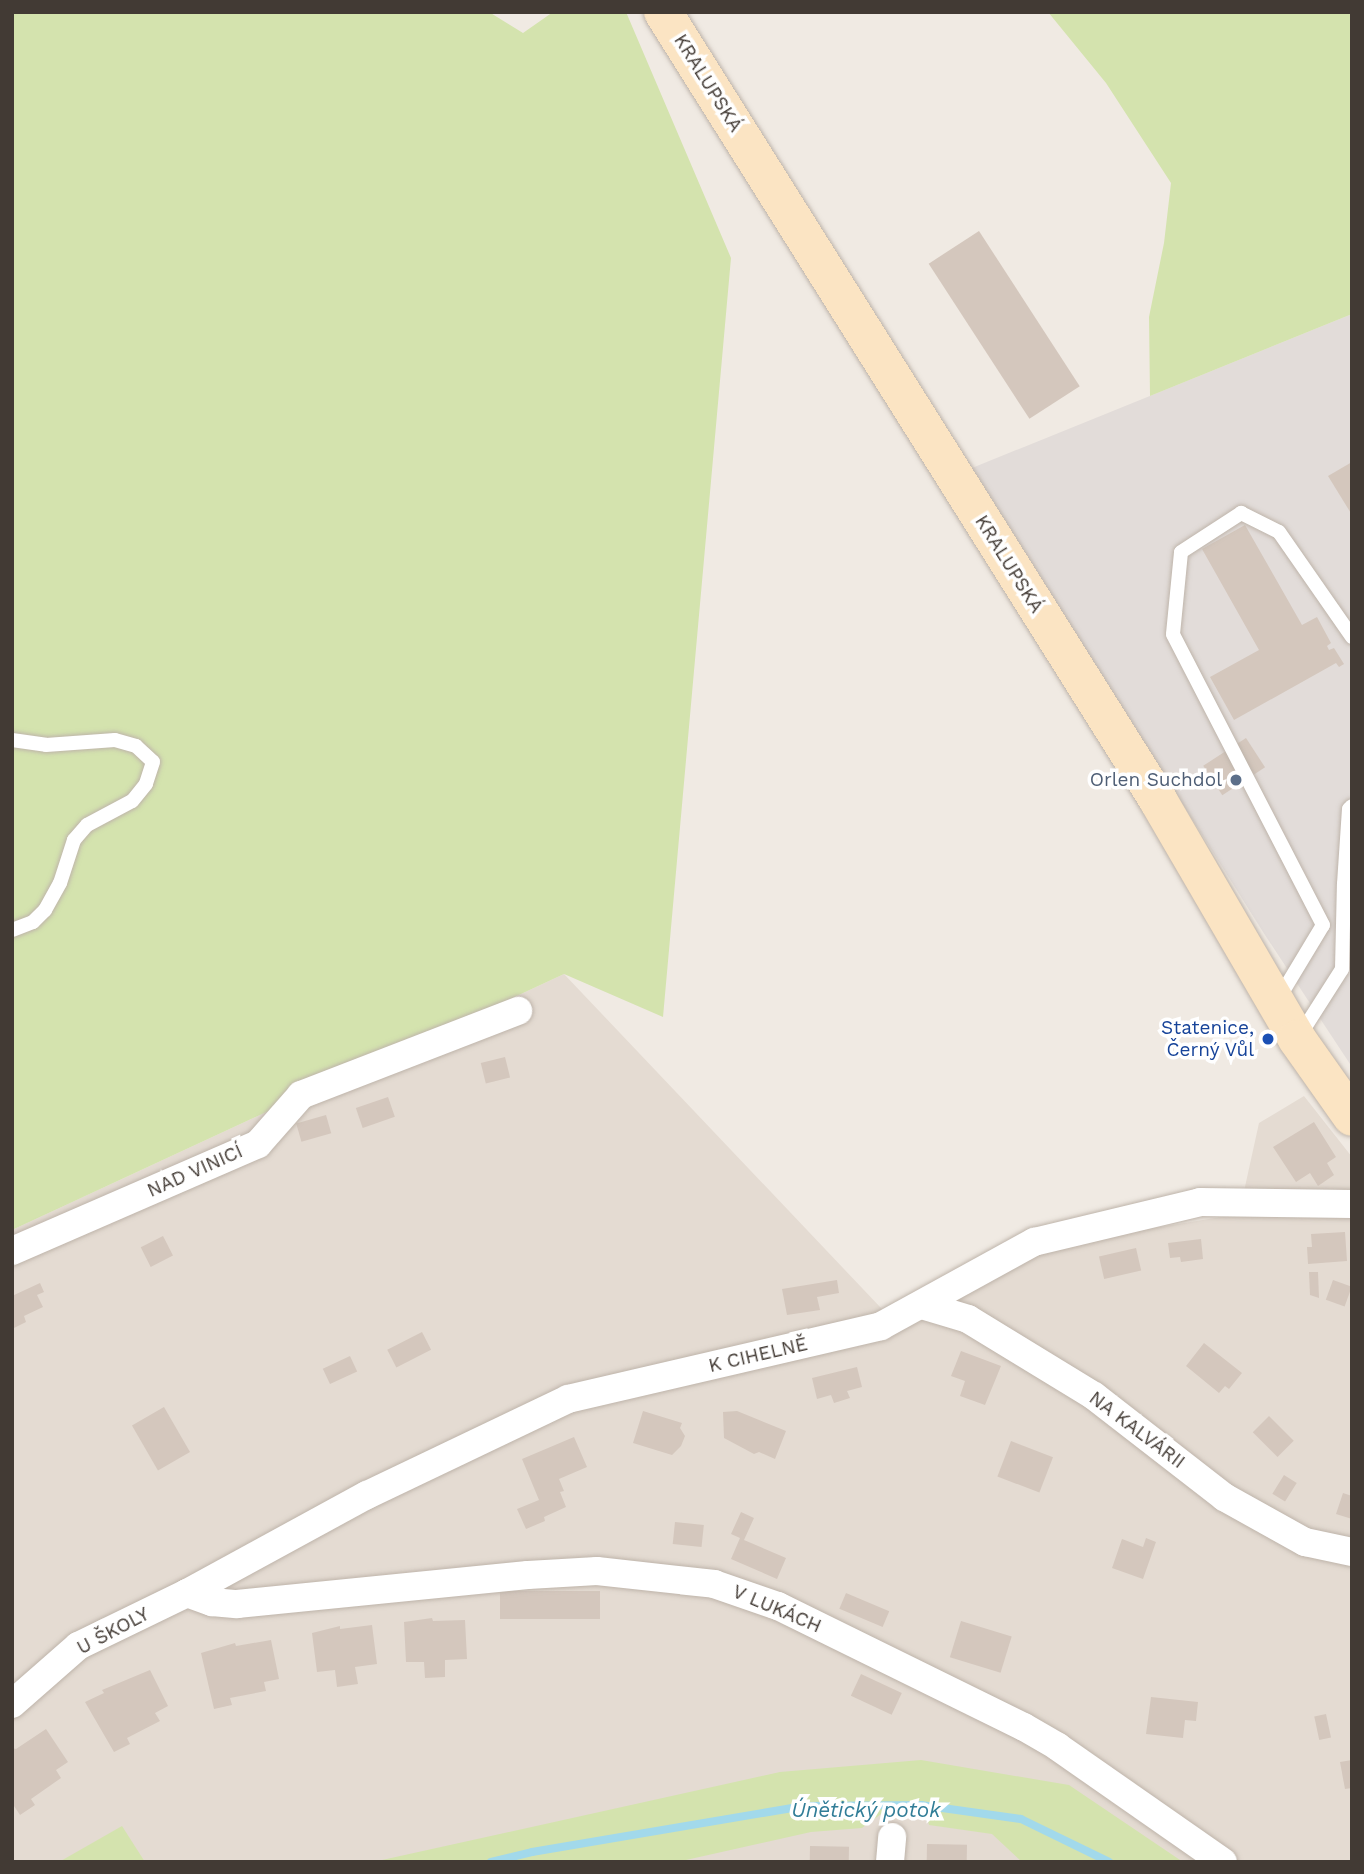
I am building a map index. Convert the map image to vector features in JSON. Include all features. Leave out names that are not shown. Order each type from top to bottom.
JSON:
[{"type":"main road","name":"KRALUPSKÁ","points":[[663,12],[1158,800],[1297,1039],[1352,1117]]},
{"type":"street","name":"NAD VINICÍ","points":[[12,1251],[258,1143],[301,1095],[518,1011]]},
{"type":"street","name":"K CIHELNĚ","points":[[187,1593],[367,1495],[568,1399],[881,1326],[1034,1242],[1200,1202],[1352,1204]]},
{"type":"street","name":"NA KALVÁRII","points":[[922,1305],[968,1319],[1094,1396],[1224,1497],[1305,1542],[1352,1552]]},
{"type":"street","name":"V LUKÁCH","points":[[187,1593],[212,1602],[237,1604],[528,1575],[597,1572],[714,1584],[778,1606],[1024,1727],[1058,1747],[1223,1862]]},
{"type":"street","name":"U ŠKOLY","points":[[12,1704],[78,1646],[187,1593]]},
{"type":"lane","points":[[1276,1002],[1323,925],[1173,634],[1181,552],[1241,513],[1279,532],[1352,637]]},
{"type":"lane","points":[[12,740],[67,745],[115,740],[136,746],[153,762],[146,783],[132,801],[88,825],[74,840],[60,883],[45,910],[33,922],[12,930]]},
{"type":"lane","points":[[1297,1039],[1342,968],[1351,806]]},
{"type":"shaded area","points":[[1352,314],[1352,1067],[1263,932],[972,468]]},
{"type":"shaded area","points":[[564,974],[900,1328],[1057,1244],[1239,1214],[1259,1123],[1304,1096],[1352,1157],[1352,1862],[12,1862],[12,1230]]},
{"type":"green space","points":[[12,12],[489,12],[523,33],[553,12],[626,12],[731,258],[663,1017],[564,974],[12,1230]]},
{"type":"green space","points":[[1048,12],[1352,12],[1352,314],[1150,396],[1149,317],[1164,243],[1171,183],[1106,83]]},
{"type":"green space","points":[[921,1760],[1069,1785],[1183,1862],[1022,1862],[992,1834],[929,1825],[925,1808],[888,1809],[862,1828],[811,1832],[677,1862],[373,1862],[780,1772]]},
{"type":"green space","points":[[122,1826],[145,1862],[59,1862]]},
{"type":"building","points":[[979,231],[1080,386],[1029,419],[929,264]]},
{"type":"building","points":[[1352,462],[1352,515],[1328,476]]},
{"type":"building","points":[[1245,525],[1302,625],[1317,617],[1331,643],[1327,646],[1329,650],[1334,648],[1344,664],[1339,667],[1336,663],[1234,720],[1210,677],[1259,650],[1202,549]]},
{"type":"building","points":[[1246,738],[1265,767],[1222,795],[1203,766]]},
{"type":"building","points":[[505,1057],[510,1077],[486,1083],[481,1063]]},
{"type":"building","points":[[388,1097],[395,1117],[363,1128],[356,1108]]},
{"type":"building","points":[[326,1115],[331,1133],[301,1142],[296,1124]]},
{"type":"building","points":[[1314,1122],[1336,1157],[1327,1163],[1334,1175],[1318,1186],[1310,1173],[1296,1182],[1273,1147]]},
{"type":"building","points":[[1345,1232],[1347,1261],[1308,1264],[1307,1247],[1312,1247],[1311,1234]]},
{"type":"building","points":[[163,1236],[173,1256],[151,1267],[141,1247]]},
{"type":"building","points":[[1201,1239],[1203,1259],[1181,1262],[1180,1257],[1170,1258],[1168,1243]]},
{"type":"building","points":[[1136,1248],[1141,1270],[1104,1279],[1099,1257]]},
{"type":"building","points":[[1309,1272],[1318,1272],[1319,1298],[1310,1295]]},
{"type":"building","points":[[837,1280],[839,1293],[817,1297],[820,1310],[787,1315],[782,1289]]},
{"type":"building","points":[[1333,1280],[1352,1287],[1345,1307],[1326,1300]]},
{"type":"building","points":[[40,1283],[44,1292],[37,1295],[43,1307],[24,1316],[26,1322],[12,1329],[12,1296]]},
{"type":"building","points":[[422,1332],[431,1350],[396,1368],[387,1350]]},
{"type":"building","points":[[1204,1343],[1242,1373],[1229,1389],[1225,1386],[1219,1393],[1186,1366]]},
{"type":"building","points":[[961,1351],[1001,1366],[985,1405],[960,1396],[965,1381],[951,1376]]},
{"type":"building","points":[[350,1356],[357,1371],[330,1384],[323,1369]]},
{"type":"building","points":[[857,1367],[862,1387],[847,1391],[850,1398],[834,1403],[831,1395],[817,1399],[812,1378]]},
{"type":"building","points":[[164,1407],[190,1452],[158,1471],[132,1426]]},
{"type":"building","points":[[643,1411],[682,1423],[680,1428],[685,1436],[681,1446],[672,1455],[633,1443]]},
{"type":"building","points":[[737,1411],[786,1431],[775,1459],[759,1452],[754,1454],[724,1438],[723,1412]]},
{"type":"building","points":[[1269,1416],[1294,1441],[1277,1457],[1253,1432]]},
{"type":"building","points":[[574,1437],[587,1467],[559,1479],[564,1491],[560,1492],[566,1507],[544,1517],[545,1521],[526,1529],[517,1509],[539,1500],[522,1459]]},
{"type":"building","points":[[1011,1441],[1053,1457],[1039,1493],[997,1476]]},
{"type":"building","points":[[1284,1475],[1297,1483],[1285,1502],[1272,1494]]},
{"type":"building","points":[[1343,1493],[1352,1496],[1352,1519],[1336,1514]]},
{"type":"building","points":[[741,1512],[754,1518],[744,1540],[786,1558],[777,1579],[731,1559],[740,1538],[731,1534]]},
{"type":"building","points":[[675,1522],[704,1525],[702,1547],[673,1544]]},
{"type":"building","points":[[1146,1538],[1156,1542],[1143,1579],[1112,1568],[1122,1539],[1143,1547]]},
{"type":"building","points":[[500,1591],[600,1591],[600,1619],[500,1619]]},
{"type":"building","points":[[846,1593],[889,1611],[883,1627],[839,1609]]},
{"type":"building","points":[[432,1618],[433,1621],[465,1620],[467,1659],[445,1660],[445,1677],[425,1678],[424,1662],[406,1662],[404,1622]]},
{"type":"building","points":[[961,1621],[1012,1636],[1001,1673],[950,1657]]},
{"type":"building","points":[[372,1625],[377,1664],[355,1667],[358,1684],[337,1687],[335,1670],[317,1672],[312,1633],[340,1626],[340,1629]]},
{"type":"building","points":[[271,1640],[279,1679],[264,1682],[266,1691],[230,1698],[232,1705],[214,1709],[201,1653],[235,1643],[236,1646]]},
{"type":"building","points":[[150,1670],[168,1706],[155,1713],[160,1721],[127,1738],[130,1744],[114,1752],[85,1702],[104,1693],[102,1690]]},
{"type":"building","points":[[861,1674],[902,1693],[892,1715],[851,1696]]},
{"type":"building","points":[[1151,1697],[1198,1702],[1196,1721],[1185,1720],[1183,1738],[1146,1734]]},
{"type":"building","points":[[1326,1714],[1331,1737],[1319,1740],[1314,1716]]},
{"type":"building","points":[[46,1729],[68,1762],[56,1770],[61,1778],[31,1799],[35,1805],[20,1815],[12,1803],[12,1748],[16,1749]]},
{"type":"building","points":[[1352,1760],[1352,1788],[1345,1789],[1340,1762]]},
{"type":"building","points":[[927,1844],[967,1845],[967,1862],[927,1862]]},
{"type":"building","points":[[810,1846],[849,1847],[849,1862],[810,1862]]},
{"type":"waterway","name":"Únětický potok","points":[[491,1862],[532,1852],[804,1806],[921,1805],[1021,1819],[1109,1862]]},
{"type":"place","name":"Orlen Suchdol","points":[[1236,780]]},
{"type":"place","name":"Statenice, Černý Vůl","points":[[1268,1039]]}]
